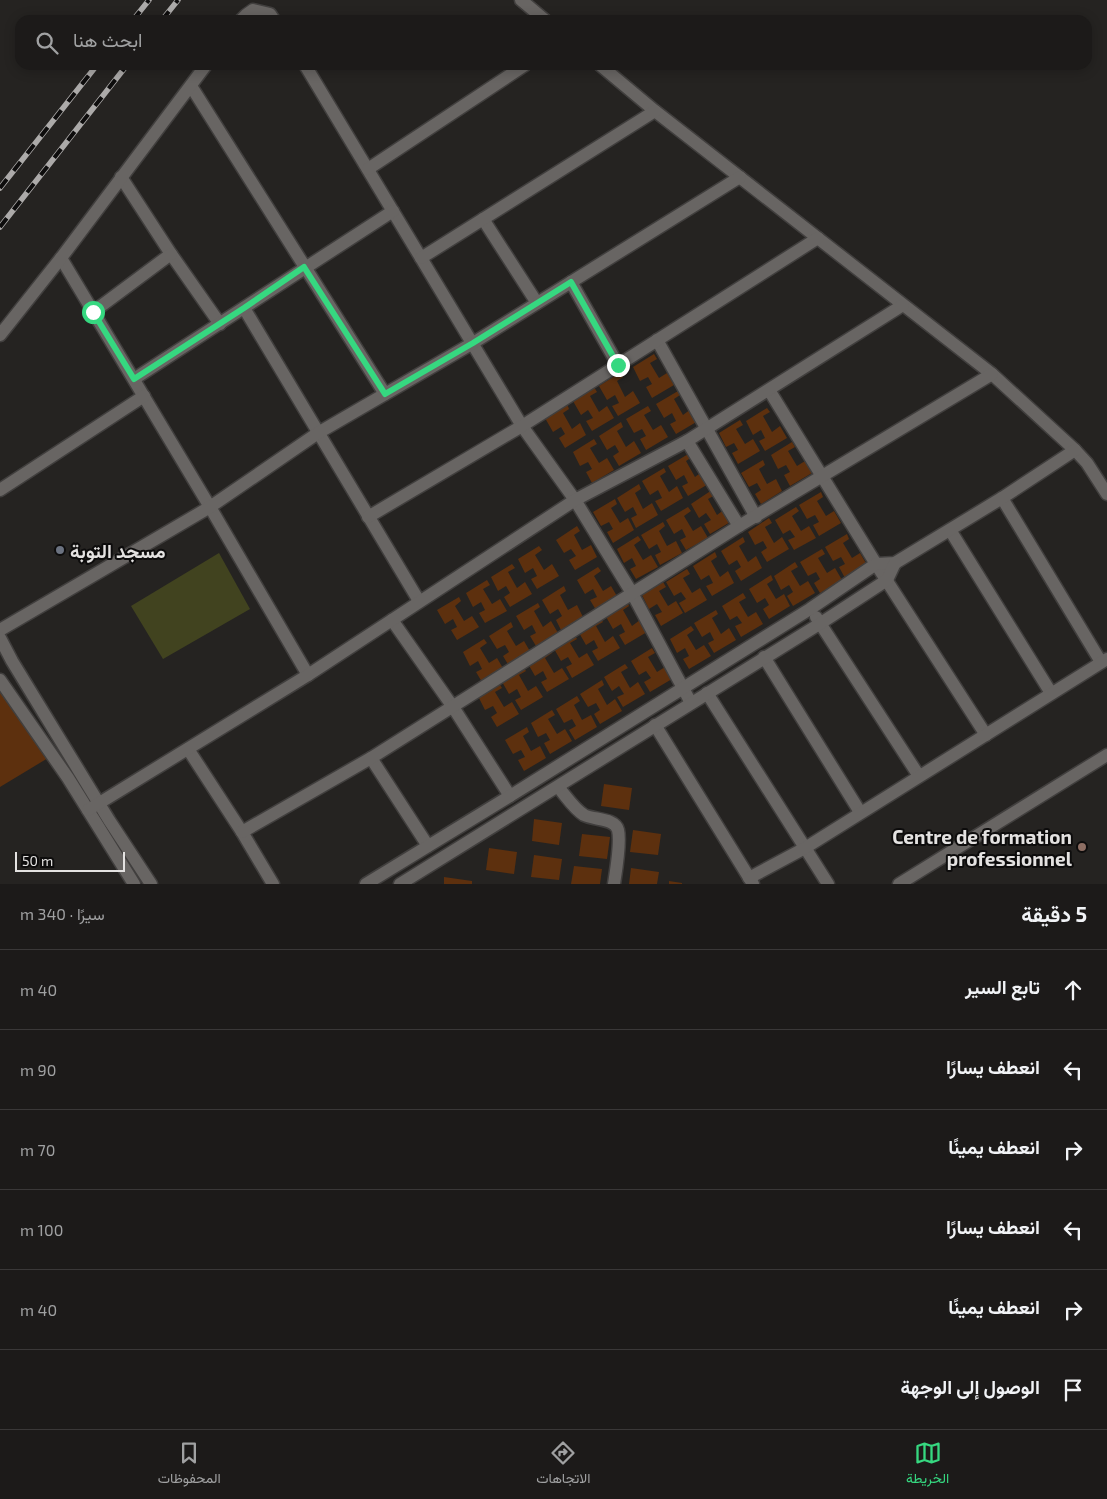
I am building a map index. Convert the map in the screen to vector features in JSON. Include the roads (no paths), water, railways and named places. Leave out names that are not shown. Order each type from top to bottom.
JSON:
[{"type":"street","points":[[521,0],[539,15]]},
{"type":"street","points":[[245,15],[257,5],[271,15]]},
{"type":"street","points":[[0,335],[61,258],[202,70]]},
{"type":"street","points":[[307,70],[522,426],[575,500],[632,593],[691,703]]},
{"type":"street","points":[[368,169],[517,70]]},
{"type":"street","points":[[606,70],[655,111],[992,374],[1075,450],[1087,463],[1107,494]]},
{"type":"street","points":[[191,86],[385,394]]},
{"type":"street","points":[[421,258],[655,111]]},
{"type":"street","points":[[121,177],[171,254],[220,324]]},
{"type":"street","points":[[0,630],[210,507],[318,434],[473,343],[740,177]]},
{"type":"street","points":[[134,379],[393,211]]},
{"type":"street","points":[[483,219],[537,303]]},
{"type":"street","points":[[368,517],[522,426],[818,238]]},
{"type":"street","points":[[93,312],[171,254]]},
{"type":"street","points":[[61,258],[308,675]]},
{"type":"street","points":[[571,282],[618,365]]},
{"type":"street","points":[[94,807],[308,675],[575,500],[688,442],[903,305]]},
{"type":"street","points":[[244,308],[419,601]]},
{"type":"street","points":[[657,340],[756,517]]},
{"type":"street","points":[[242,832],[371,758],[740,526],[992,374]]},
{"type":"street","points":[[769,390],[876,564],[986,735]]},
{"type":"street","points":[[0,490],[144,396]]},
{"type":"street","points":[[688,442],[740,526]]},
{"type":"street","points":[[366,884],[810,609],[876,564],[895,563],[1002,498],[1075,450]]},
{"type":"street","points":[[655,725],[751,881],[1104,660],[1002,498]]},
{"type":"street","points":[[950,530],[1051,694]]},
{"type":"street","points":[[400,884],[821,623],[887,580],[895,563]]},
{"type":"street","points":[[810,609],[821,623],[919,776]]},
{"type":"street","points":[[392,620],[453,707],[510,796]]},
{"type":"street","points":[[0,638],[94,807],[134,884]]},
{"type":"street","points":[[764,657],[860,812]]},
{"type":"street","points":[[0,680],[68,778],[94,807],[151,884]]},
{"type":"street","points":[[707,693],[828,884]]},
{"type":"street","points":[[188,749],[273,884]]},
{"type":"street","points":[[899,884],[1107,755]]},
{"type":"street","points":[[371,758],[428,846]]},
{"type":"street","points":[[558,787],[579,811],[585,815],[614,824],[618,828],[619,838],[614,884]]},
{"type":"railway","points":[[137,15],[149,0]]},
{"type":"railway","points":[[166,15],[178,0]]},
{"type":"railway","points":[[0,188],[93,70]]},
{"type":"railway","points":[[0,227],[123,70]]},
{"type":"place","name":"مسجد التوبة","points":[[60,550]]},
{"type":"place","name":"Centre de formation professionnel","points":[[1082,847]]}]
